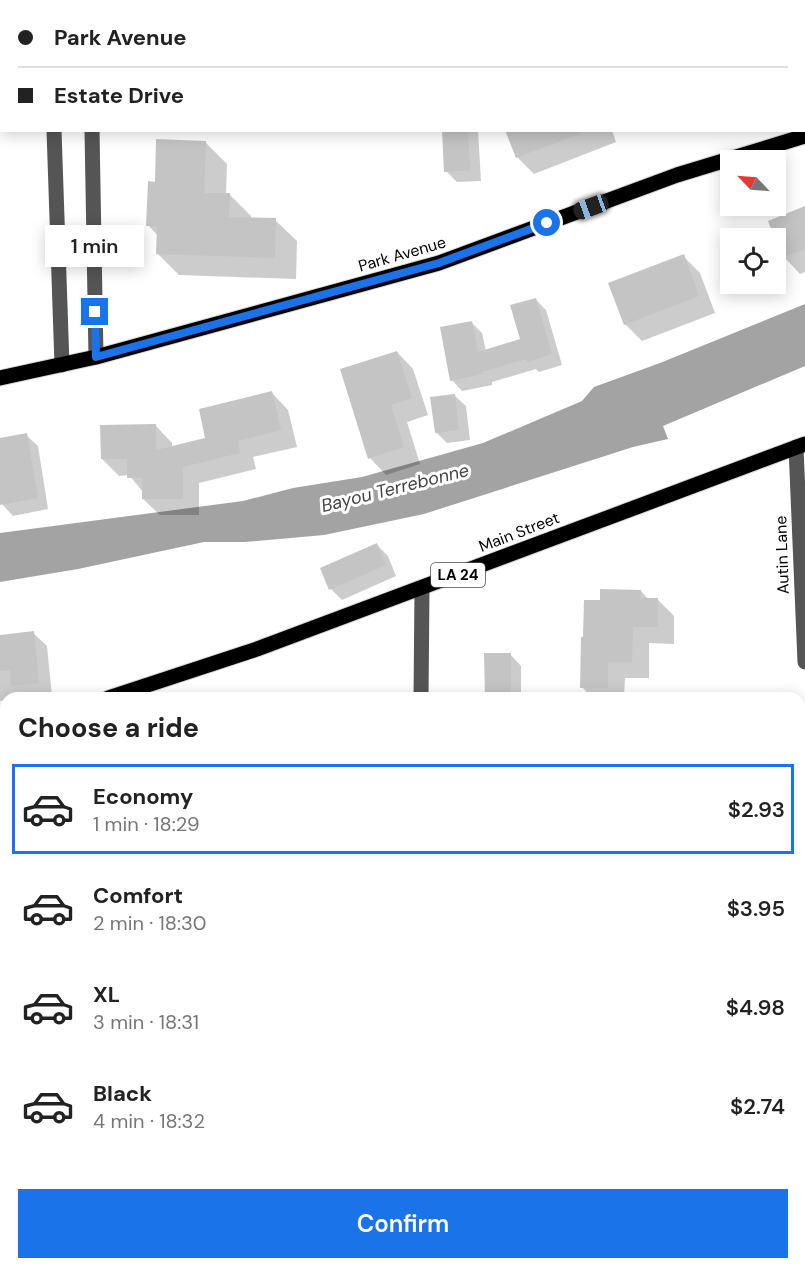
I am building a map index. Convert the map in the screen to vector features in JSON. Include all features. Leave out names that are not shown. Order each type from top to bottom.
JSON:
[{"type":"main road","name":"Park Avenue","points":[[0,378],[62,366],[439,263],[677,175],[805,136]]},
{"type":"main road","name":"Main Street","points":[[126,692],[257,649],[800,445]]},
{"type":"street","points":[[54,132],[62,366]]},
{"type":"street","points":[[92,132],[96,357]]},
{"type":"street","name":"Autin Lane","points":[[800,445],[805,662]]},
{"type":"street","points":[[420,692],[422,588]]},
{"type":"water","name":"Bayou Terrebonne","points":[[805,304],[805,366],[663,426],[668,439],[633,447],[424,514],[324,535],[245,542],[204,542],[78,569],[0,582],[0,533],[243,501],[293,488],[362,477],[483,443],[582,401],[594,387],[660,363]]},
{"type":"building","points":[[442,132],[468,132],[470,170],[444,172]]},
{"type":"building","points":[[506,132],[584,132],[516,158]]},
{"type":"building","points":[[156,139],[206,141],[204,193],[230,193],[229,217],[276,218],[275,258],[156,254],[157,226],[146,226],[148,181],[155,182]]},
{"type":"building","points":[[805,206],[805,249],[786,256],[786,228],[771,228],[768,221],[786,216],[786,214]]},
{"type":"building","points":[[684,254],[699,296],[624,325],[608,283]]},
{"type":"building","points":[[536,298],[552,354],[527,362],[526,359],[482,372],[483,374],[450,381],[440,327],[472,321],[478,352],[520,339],[510,305]]},
{"type":"building","points":[[397,351],[412,398],[391,405],[404,447],[368,459],[340,369]]},
{"type":"building","points":[[272,391],[281,430],[238,441],[240,453],[183,467],[183,499],[142,499],[142,478],[127,478],[127,459],[101,459],[100,425],[156,424],[156,450],[205,438],[199,409]]},
{"type":"building","points":[[455,394],[459,430],[435,433],[430,397]]},
{"type":"building","points":[[27,433],[38,498],[0,505],[0,438]]},
{"type":"building","points":[[377,543],[386,565],[329,590],[320,568]]},
{"type":"building","points":[[600,589],[641,590],[641,598],[658,598],[658,627],[633,627],[632,662],[608,662],[608,688],[580,688],[584,600],[600,600]]},
{"type":"building","points":[[34,631],[39,683],[11,686],[10,670],[0,671],[0,635]]},
{"type":"building","points":[[484,653],[511,653],[511,692],[485,692]]},
{"type":"route","points":[[95,312],[96,357],[439,263],[547,223]]}]
